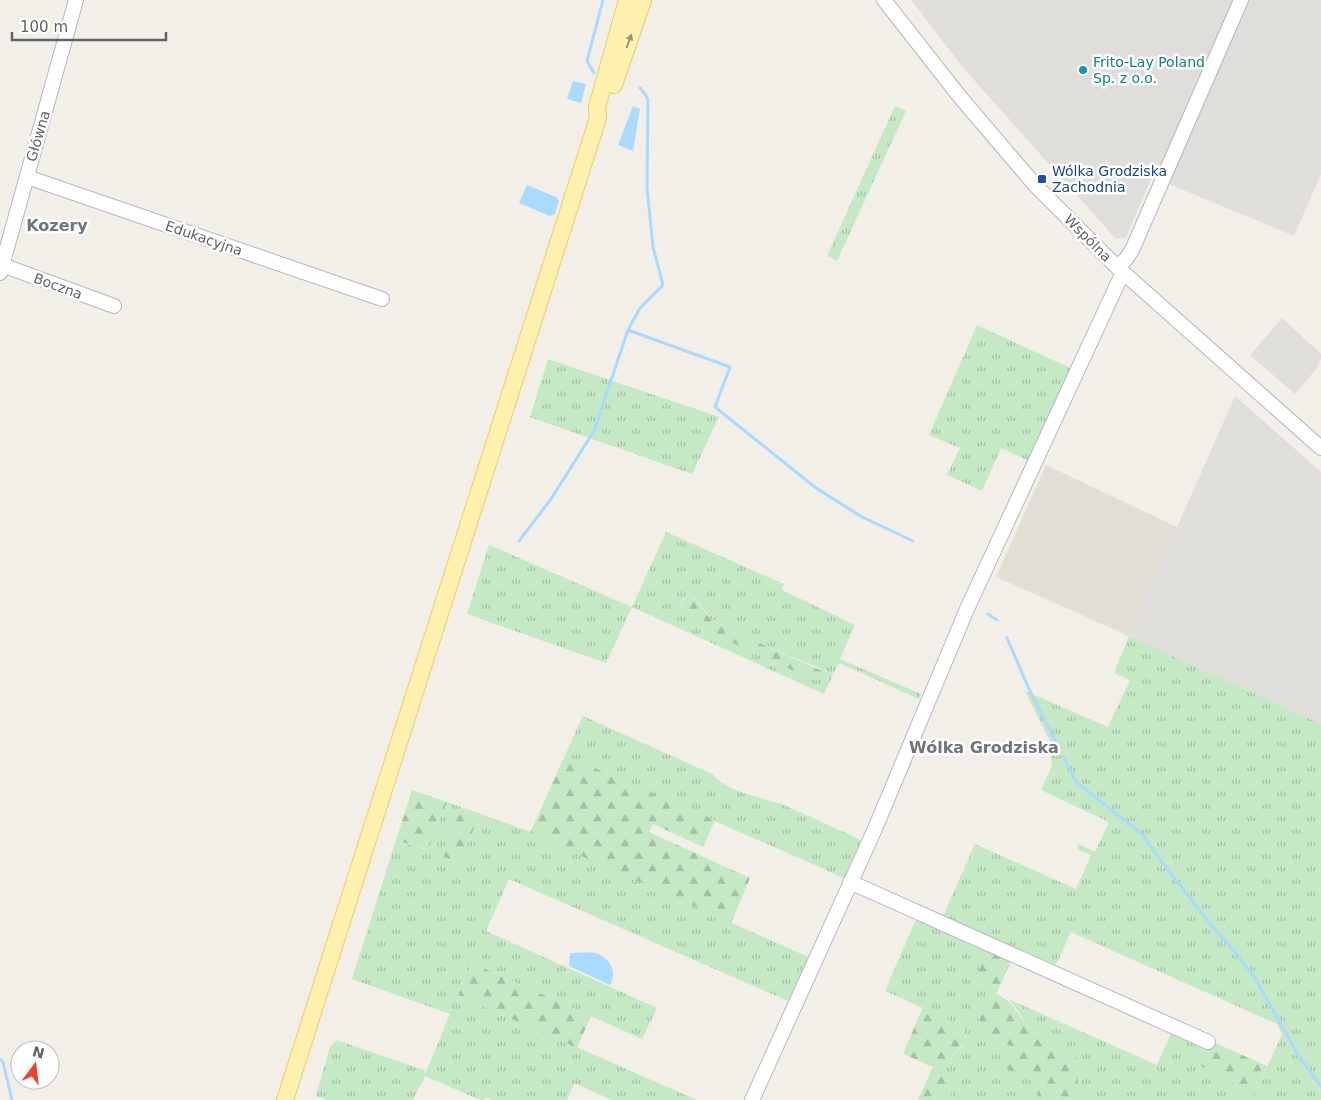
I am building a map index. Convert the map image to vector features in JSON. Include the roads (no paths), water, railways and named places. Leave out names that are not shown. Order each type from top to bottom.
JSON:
[{"type":"main road","points":[[285,1100],[598,118],[597,107],[627,0]]},
{"type":"main road","points":[[598,118],[605,110],[643,0]]},
{"type":"street","name":"Główna","points":[[1,269],[76,0]]},
{"type":"street","name":"Wspólna","points":[[884,0],[960,97],[1035,185],[1120,269],[1321,448]]},
{"type":"street","points":[[752,1100],[874,831],[967,609],[1120,269],[1132,250],[1241,0]]},
{"type":"street","name":"Edukacyjna","points":[[27,177],[382,299]]},
{"type":"street","name":"Boczna","points":[[1,269],[114,306]]},
{"type":"street","points":[[850,882],[1208,1042]]},
{"type":"water","points":[[573,81],[586,84],[581,103],[567,99]]},
{"type":"water","points":[[633,106],[640,109],[633,151],[618,145]]},
{"type":"water","points":[[527,185],[556,197],[559,201],[555,214],[550,216],[519,203]]},
{"type":"water","points":[[570,953],[595,953],[604,957],[611,965],[613,975],[610,985],[569,966]]},
{"type":"waterway","points":[[594,73],[587,61],[603,0]]},
{"type":"waterway","points":[[640,88],[648,100],[647,187],[653,247],[663,285],[640,308],[628,330],[730,367],[715,407],[816,488],[862,517],[913,541]]},
{"type":"waterway","points":[[519,541],[551,499],[594,431],[628,330]]},
{"type":"waterway","points":[[988,614],[997,620]]},
{"type":"waterway","points":[[1007,638],[1029,689],[1059,748]]},
{"type":"waterway","points":[[1063,757],[1077,783],[1142,834],[1211,925],[1236,953],[1255,978],[1298,1055],[1321,1086]]},
{"type":"waterway","points":[[0,1059],[3,1062],[12,1100]]},
{"type":"place","name":"Frito-Lay Poland Sp. z o.o.","points":[[1083,70]]},
{"type":"place","name":"Wólka Grodziska Zachodnia","points":[[1042,179]]},
{"type":"district","name":"Kozery","points":[[57,225]]},
{"type":"district","name":"Wólka Grodziska","points":[[984,747]]}]
